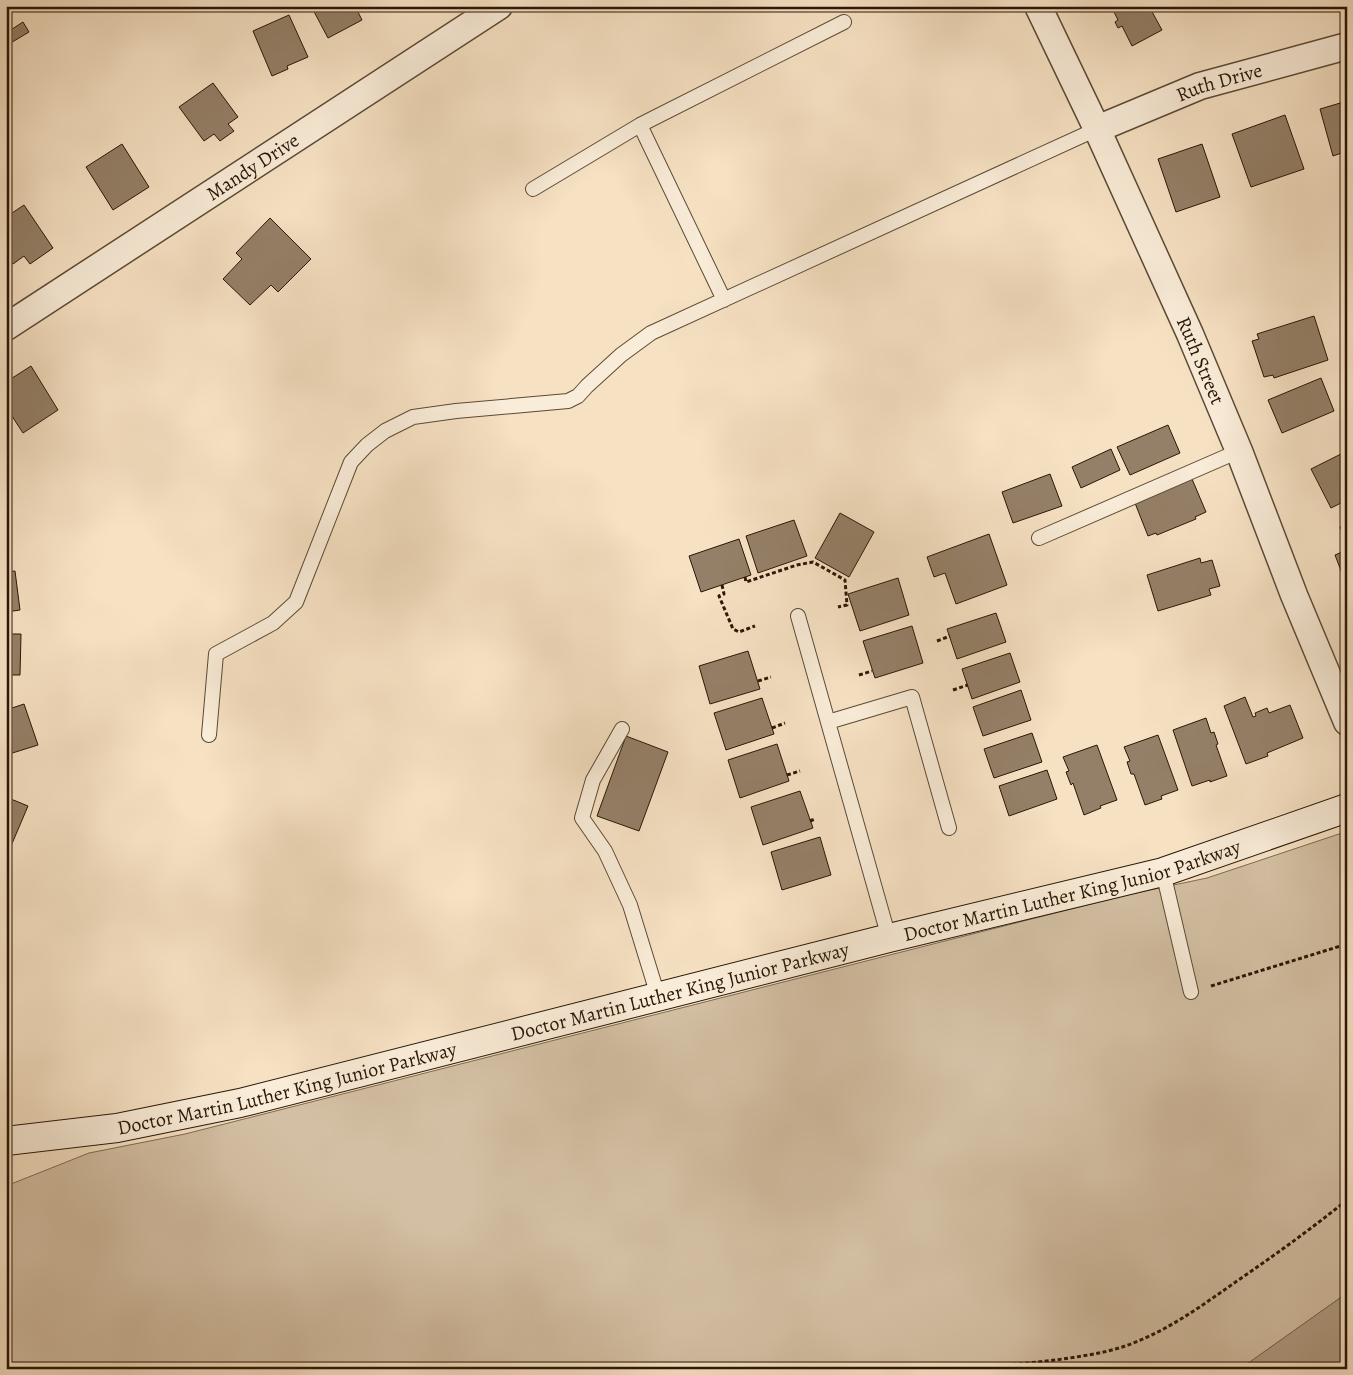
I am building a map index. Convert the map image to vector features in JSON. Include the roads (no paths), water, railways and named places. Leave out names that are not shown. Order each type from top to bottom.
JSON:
[{"type":"main road","name":"Doctor Martin Luther King Junior Parkway","points":[[6,1141],[117,1128],[240,1102],[889,938],[1163,872],[1347,808]]},
{"type":"street","name":"Mandy Drive","points":[[6,327],[499,6]]},
{"type":"street","name":"Ruth Street","points":[[1038,6],[1190,334],[1239,451],[1294,595],[1347,722]]},
{"type":"street","name":"Ruth Drive","points":[[1097,130],[1200,86],[1347,46]]},
{"type":"lane","points":[[533,189],[640,125],[844,22]]},
{"type":"lane","points":[[640,125],[724,300]]},
{"type":"lane","points":[[209,735],[216,654],[273,623],[296,602],[351,462],[366,445],[385,431],[413,417],[568,400],[578,396],[621,355],[651,334],[1097,130]]},
{"type":"lane","points":[[1039,538],[1239,451]]},
{"type":"lane","points":[[798,616],[889,938]]},
{"type":"lane","points":[[828,722],[912,697],[949,828]]},
{"type":"lane","points":[[622,730],[593,780],[582,818],[605,851],[630,905],[658,996]]},
{"type":"lane","points":[[1163,872],[1191,992]]}]
